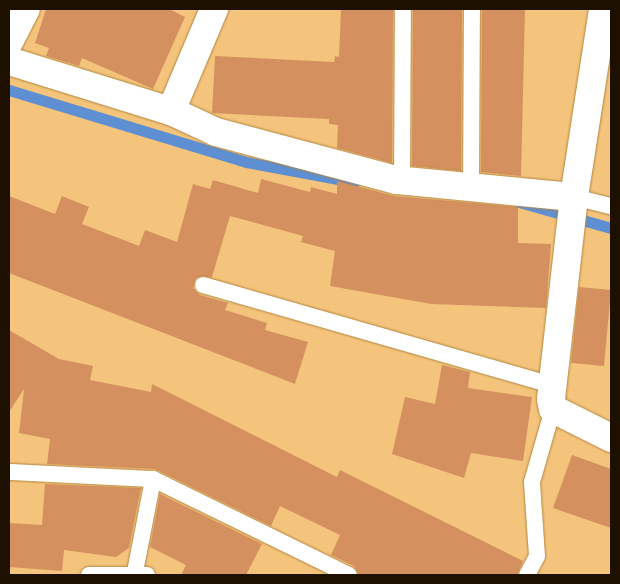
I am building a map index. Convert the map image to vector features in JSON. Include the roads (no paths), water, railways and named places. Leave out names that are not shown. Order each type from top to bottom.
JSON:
[{"type":"street","points":[[9,42],[26,9]]},
{"type":"street","points":[[170,111],[214,9]]},
{"type":"street","points":[[603,9],[574,196],[552,397],[611,438]]},
{"type":"street","points":[[9,61],[170,111],[216,132],[402,181],[574,196]]},
{"type":"lane","points":[[402,181],[403,9]]},
{"type":"lane","points":[[471,187],[472,9]]},
{"type":"lane","points":[[574,196],[611,206]]},
{"type":"lane","points":[[203,285],[552,397],[532,482],[536,556],[527,575]]},
{"type":"lane","points":[[9,472],[153,479],[349,575]]},
{"type":"lane","points":[[89,575],[141,574],[153,479]]},
{"type":"waterway","points":[[9,90],[246,162],[354,182]]},
{"type":"waterway","points":[[519,202],[611,228]]}]
